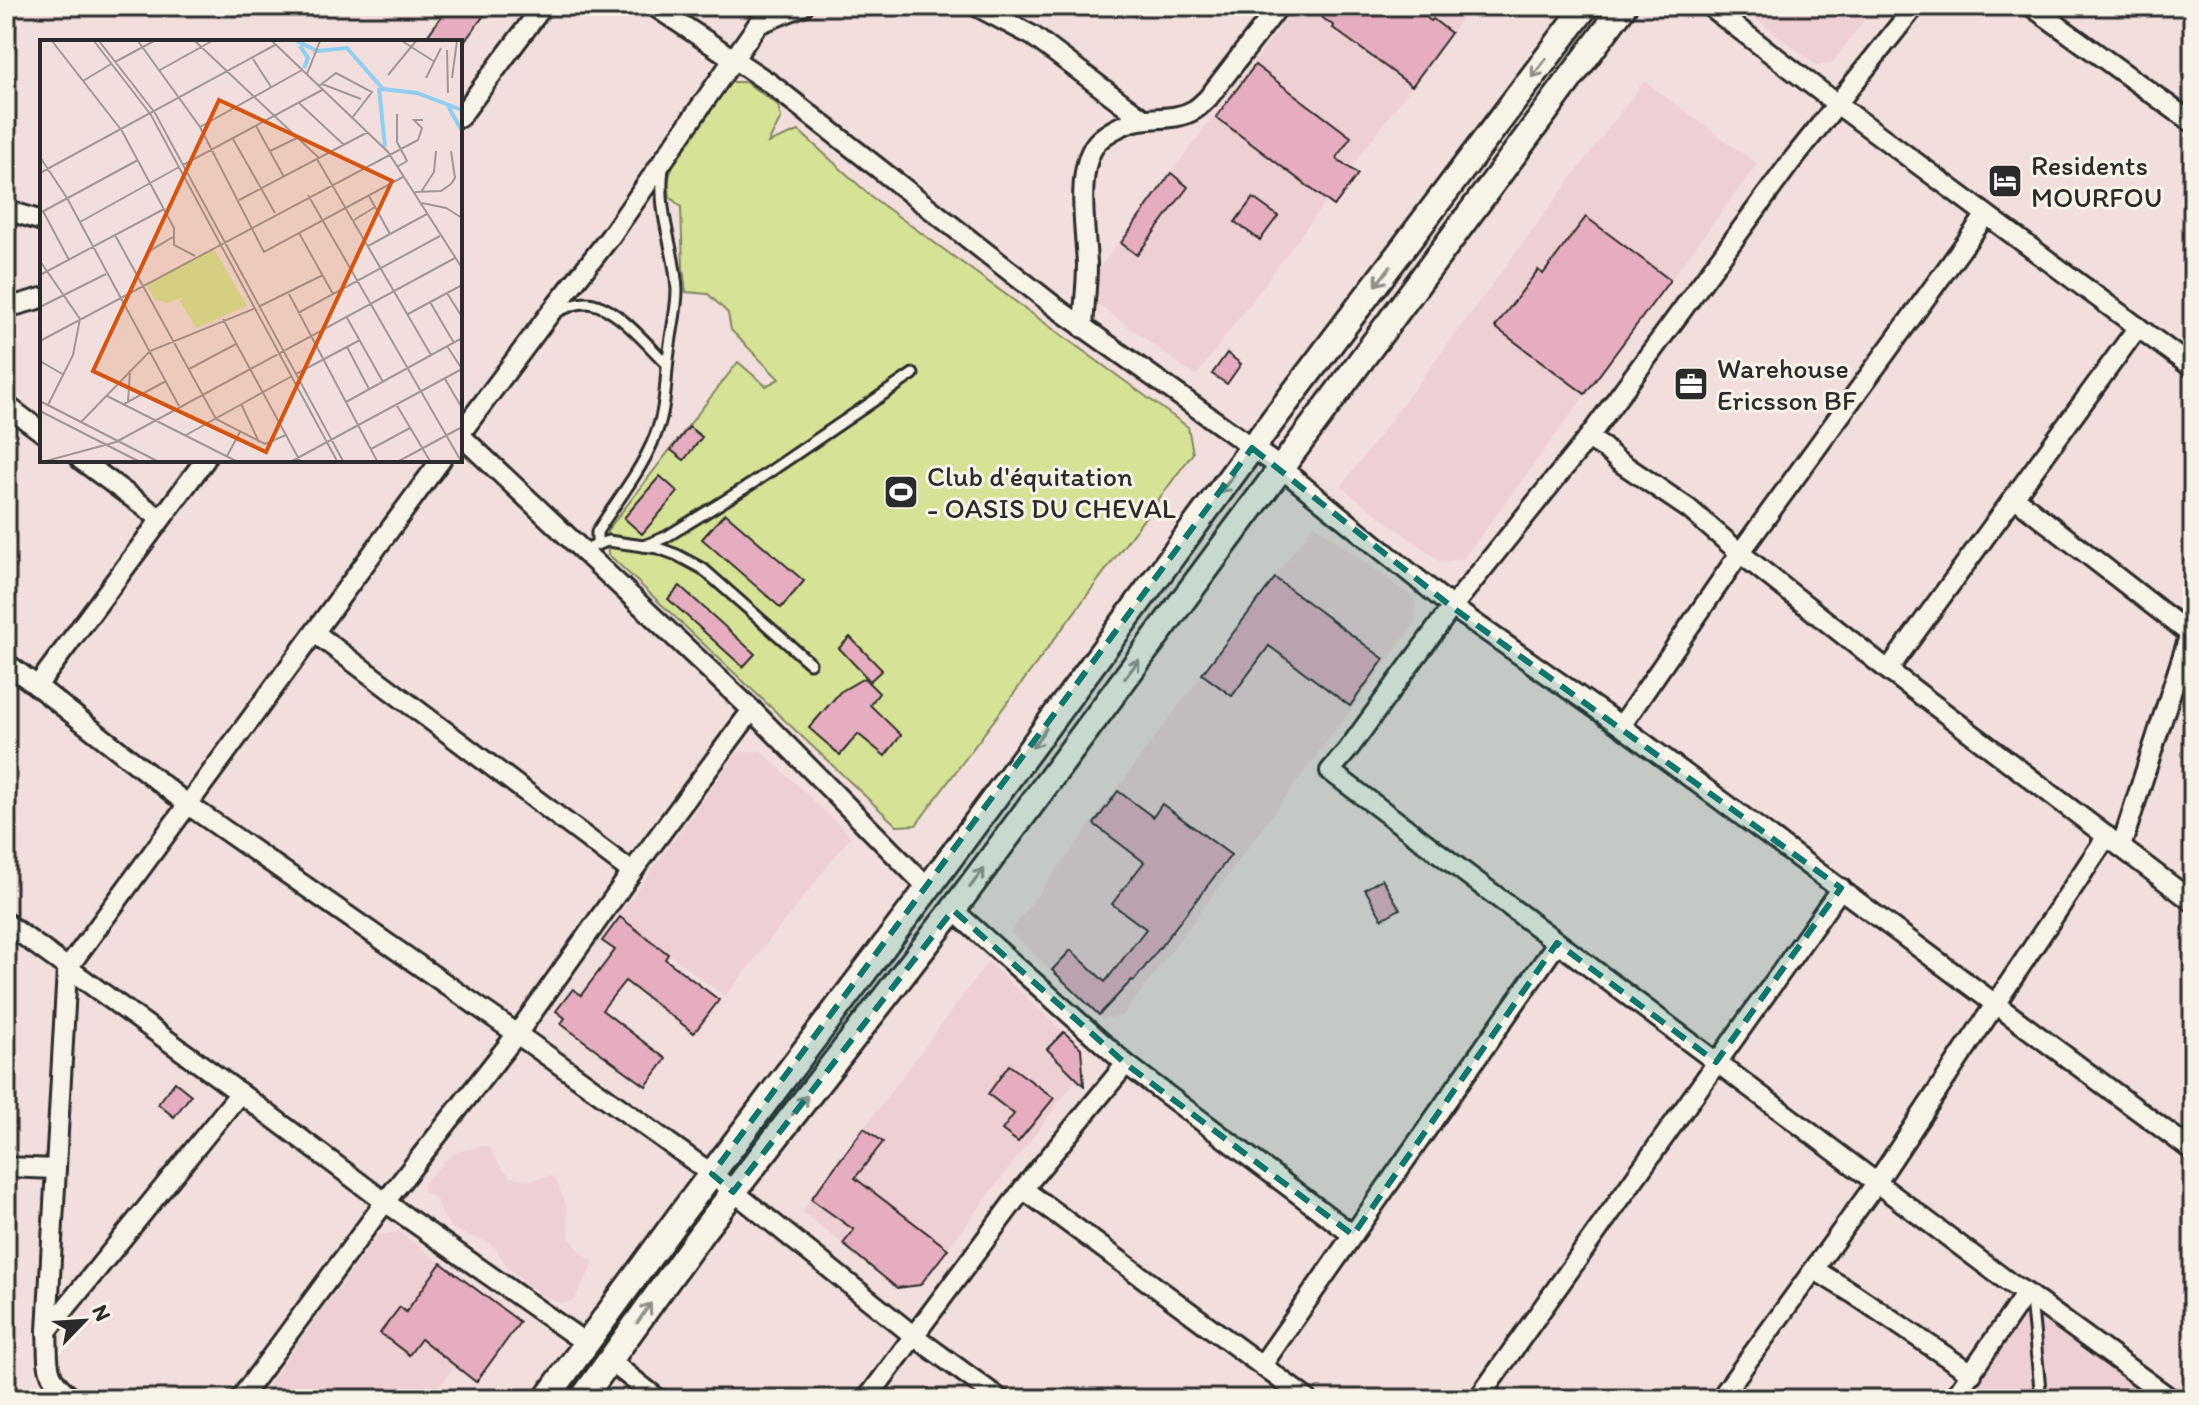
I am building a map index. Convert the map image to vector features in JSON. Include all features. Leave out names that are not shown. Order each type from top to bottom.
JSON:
[{"type":"street","points":[[462,114],[543,6]]},
{"type":"street","points":[[654,6],[771,84],[1083,328],[1281,468],[1452,607],[1621,726],[2193,1151]]},
{"type":"street","points":[[462,431],[610,237],[773,6]]},
{"type":"street","points":[[758,24],[803,6]]},
{"type":"street","points":[[976,6],[1033,36],[1142,118]]},
{"type":"street","points":[[1083,328],[1087,265],[1085,170],[1093,147],[1105,135],[1142,118],[1182,115],[1196,110],[1279,6]]},
{"type":"street","points":[[546,1399],[1252,448],[1586,6]]},
{"type":"street","points":[[582,1399],[733,1192],[953,910],[1624,6]]},
{"type":"street","points":[[1709,6],[2193,368]]},
{"type":"street","points":[[1915,6],[1781,175],[1588,438],[1452,607],[1330,771],[2011,1284],[2171,1399]]},
{"type":"street","points":[[2031,6],[2193,123]]},
{"type":"street","points":[[6,210],[40,220]]},
{"type":"street","points":[[1621,726],[1740,553],[1986,215]]},
{"type":"street","points":[[6,308],[40,299]]},
{"type":"street","points":[[1888,670],[2138,327]]},
{"type":"street","points":[[6,405],[40,430]]},
{"type":"street","points":[[462,436],[589,547],[928,888]]},
{"type":"street","points":[[1588,438],[1689,509],[1888,670],[2193,902]]},
{"type":"street","points":[[84,462],[161,519]]},
{"type":"street","points":[[37,686],[204,462]]},
{"type":"street","points":[[73,1399],[51,1377],[47,1331],[67,969],[440,462]]},
{"type":"street","points":[[1720,1399],[1877,1182],[1994,1003],[2114,842],[2191,629],[2014,497]]},
{"type":"street","points":[[315,633],[632,872]]},
{"type":"street","points":[[6,663],[187,804],[712,1174],[914,1336],[1000,1399]]},
{"type":"street","points":[[240,1399],[385,1202],[517,1034],[752,710]]},
{"type":"street","points":[[1478,1399],[1841,888]]},
{"type":"street","points":[[953,910],[1126,1064],[1353,1235]]},
{"type":"street","points":[[6,923],[385,1202],[587,1344]]},
{"type":"street","points":[[1262,1365],[1557,943]]},
{"type":"street","points":[[867,1399],[1023,1189],[1126,1064]]},
{"type":"street","points":[[47,1331],[240,1093]]},
{"type":"street","points":[[6,1167],[55,1169]]},
{"type":"street","points":[[1023,1189],[1307,1399]]},
{"type":"street","points":[[1815,1270],[1972,1374]]},
{"type":"street","points":[[1953,1399],[2028,1295]]},
{"type":"street","points":[[610,1361],[658,1399]]},
{"type":"lane","points":[[589,547],[644,460],[659,425],[665,400],[677,292],[661,205],[664,161]]},
{"type":"lane","points":[[548,316],[566,307],[584,303],[597,305],[615,314],[667,364]]},
{"type":"lane","points":[[644,546],[666,537],[753,483],[913,374]]},
{"type":"lane","points":[[589,547],[608,541],[658,548],[677,555],[703,569],[810,663]]},
{"type":"lane","points":[[2028,1295],[2041,1399]]},
{"type":"highlighted area","points":[[1252,448],[1452,607],[1841,888],[1716,1062],[1557,943],[1353,1235],[1126,1064],[953,910],[733,1192],[712,1174]]},
{"type":"shaded area","points":[[1296,6],[1471,6],[1196,376],[1096,303],[1090,281]]},
{"type":"shaded area","points":[[1740,6],[1874,6],[1833,62],[1816,65]]},
{"type":"shaded area","points":[[1644,81],[1757,164],[1463,559],[1441,562],[1341,487]]},
{"type":"shaded area","points":[[1314,524],[1415,599],[1416,622],[1123,1016],[1102,1019],[1010,932]]},
{"type":"shaded area","points":[[761,751],[851,836],[725,997],[619,915],[738,752]]},
{"type":"shaded area","points":[[988,962],[1081,1048],[1083,1071],[920,1285],[897,1288],[802,1211]]},
{"type":"shaded area","points":[[480,1146],[489,1147],[502,1169],[511,1177],[531,1180],[549,1176],[555,1178],[566,1204],[570,1238],[594,1263],[574,1300],[563,1304],[541,1295],[507,1267],[496,1248],[485,1240],[452,1228],[435,1198],[423,1191],[423,1184],[455,1153]]},
{"type":"shaded area","points":[[400,1232],[499,1307],[430,1399],[257,1399],[378,1235]]},
{"type":"shaded area","points":[[2030,1298],[2164,1399],[1957,1399]]},
{"type":"green space","name":"Club d'équitation - OASIS DU CHEVAL","points":[[732,82],[745,82],[778,105],[781,118],[768,143],[799,131],[873,198],[1188,427],[1193,453],[916,825],[897,826],[608,554],[607,531],[738,362],[766,386],[779,379],[731,330],[728,313],[708,294],[686,292],[681,207],[670,197],[668,181],[677,151],[720,90]]},
{"type":"building","points":[[449,6],[491,6],[464,42],[424,40]]},
{"type":"building","points":[[1306,6],[1411,6],[1451,33],[1412,86]]},
{"type":"building","points":[[1255,65],[1351,137],[1336,158],[1358,174],[1334,206],[1216,117]]},
{"type":"building","points":[[1171,173],[1188,187],[1137,255],[1121,243]]},
{"type":"building","points":[[1253,198],[1278,216],[1260,240],[1235,222]]},
{"type":"building","points":[[1586,217],[1670,280],[1585,394],[1495,327],[1538,270],[1543,274]]},
{"type":"building","points":[[1227,353],[1241,364],[1227,384],[1212,374]]},
{"type":"building","points":[[689,427],[702,437],[684,460],[671,450]]},
{"type":"building","points":[[660,476],[678,492],[642,534],[624,518]]},
{"type":"building","points":[[725,513],[804,581],[781,608],[702,539]]},
{"type":"building","points":[[1275,578],[1384,659],[1350,706],[1269,646],[1232,696],[1202,674]]},
{"type":"building","points":[[680,586],[755,654],[743,667],[668,599]]},
{"type":"building","points":[[850,637],[882,670],[870,681],[839,648]]},
{"type":"building","points":[[864,678],[879,693],[870,705],[901,735],[885,756],[858,734],[840,755],[809,728],[840,692]]},
{"type":"building","points":[[1118,791],[1153,817],[1162,804],[1231,855],[1134,981],[1099,1015],[1052,970],[1071,950],[1105,982],[1146,929],[1112,904],[1144,862],[1094,824]]},
{"type":"building","points":[[1382,879],[1400,909],[1382,919],[1365,889]]},
{"type":"building","points":[[620,917],[668,954],[665,959],[719,1000],[694,1033],[625,981],[602,1010],[666,1059],[646,1086],[561,1024],[565,1018],[556,1011],[573,989],[581,995],[615,950],[602,941]]},
{"type":"building","points":[[1064,1032],[1081,1048],[1084,1086],[1047,1049]]},
{"type":"building","points":[[1009,1065],[1054,1098],[1018,1142],[1002,1130],[1014,1114],[988,1094]]},
{"type":"building","points":[[175,1082],[191,1095],[174,1117],[158,1104]]},
{"type":"building","points":[[864,1128],[883,1142],[855,1178],[948,1249],[920,1285],[897,1288],[843,1244],[854,1230],[811,1199]]},
{"type":"building","points":[[441,1263],[520,1322],[476,1382],[421,1339],[409,1355],[380,1333],[400,1307],[406,1312]]},
{"type":"place","name":"Residents MOURFOU","points":[[2005,181]]},
{"type":"place","name":"Warehouse Ericsson BF","points":[[1691,384]]},
{"type":"place","name":"Club d'équitation - OASIS DU CHEVAL","points":[[901,492]]}]
